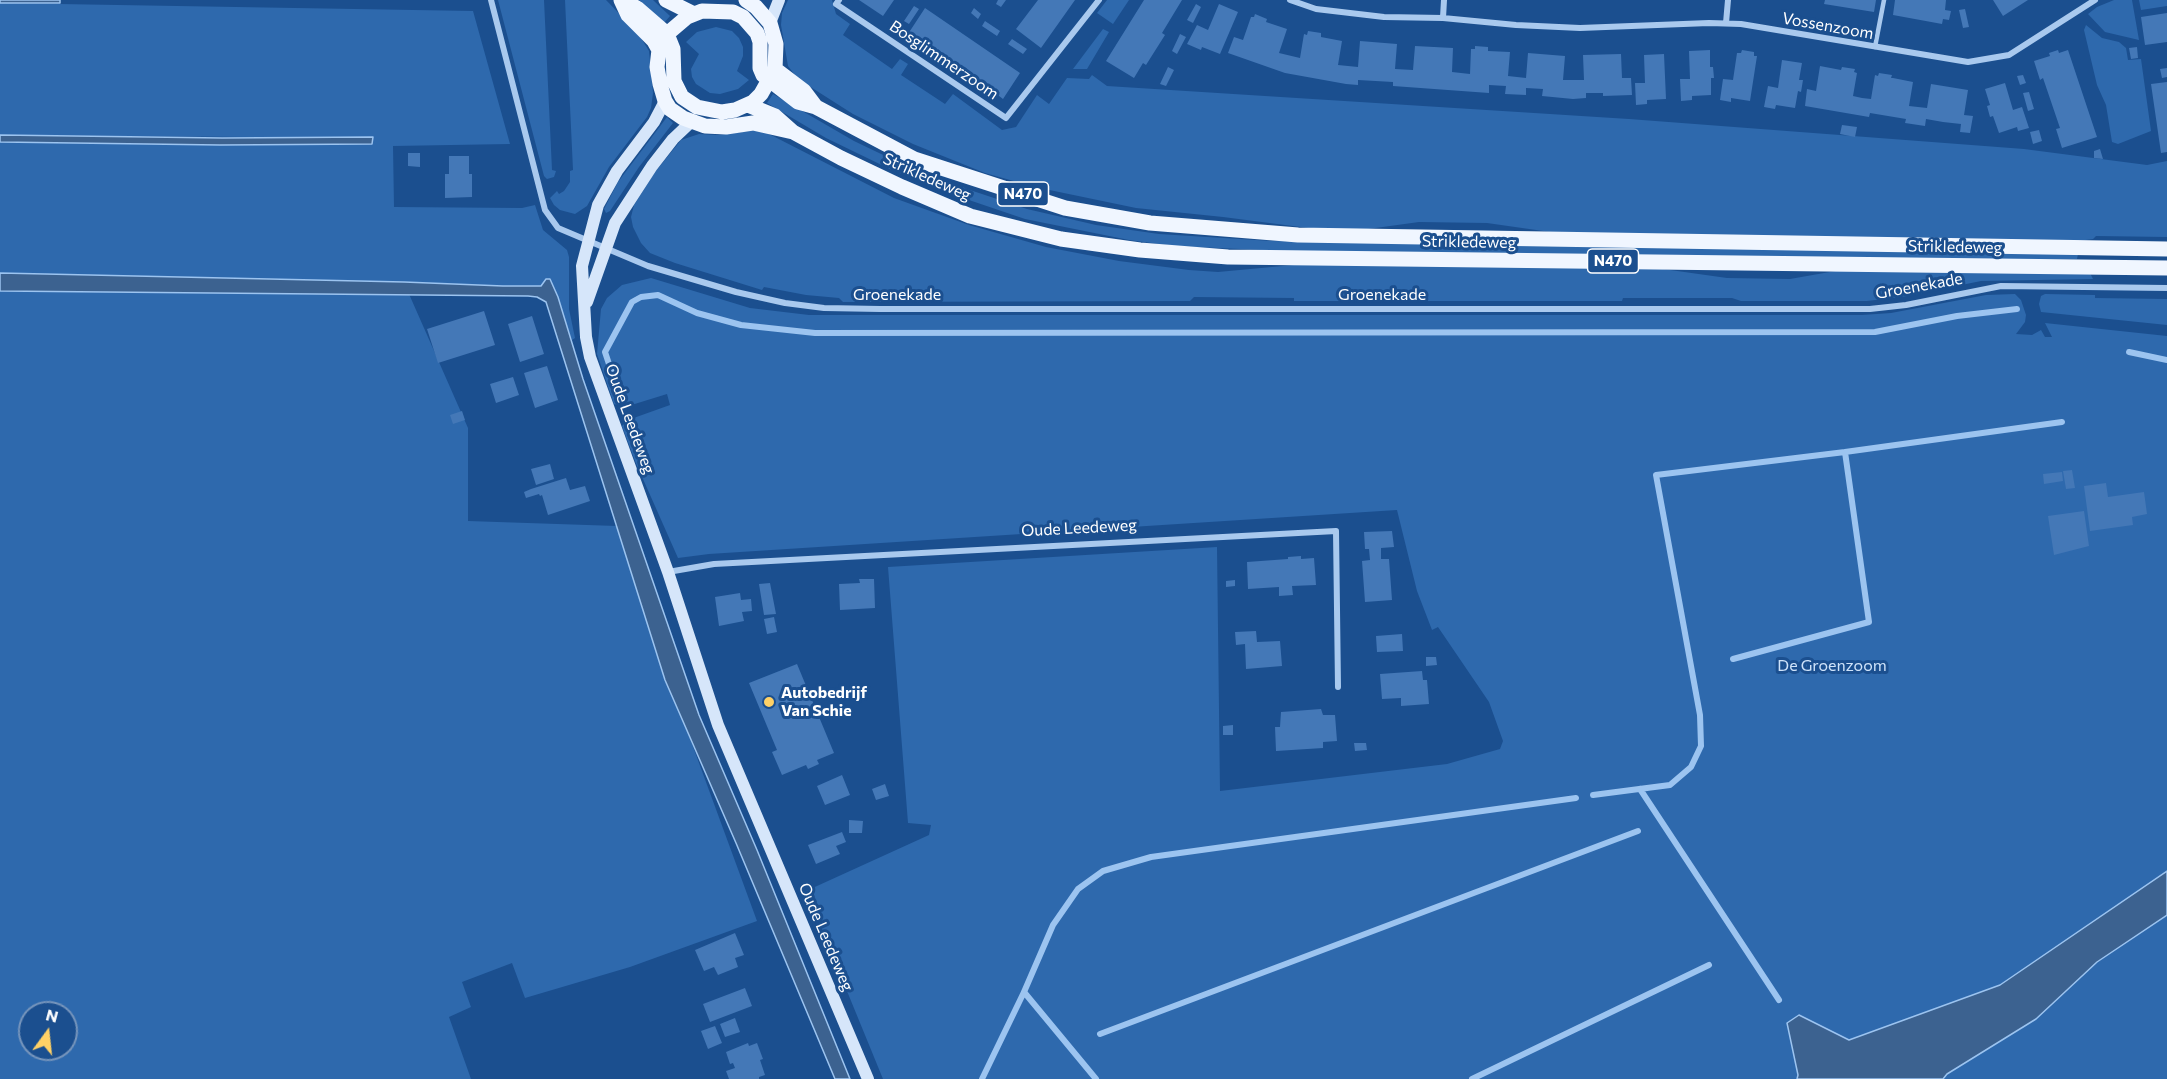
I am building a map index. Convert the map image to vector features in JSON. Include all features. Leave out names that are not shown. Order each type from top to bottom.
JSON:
[{"type":"main road","points":[[621,0],[637,8],[667,34],[673,49],[673,72],[677,89],[688,102],[704,110],[722,112],[748,105],[761,94],[772,75],[776,44],[770,23],[756,7],[745,0],[733,12]]},
{"type":"main road","points":[[621,0],[628,15],[654,41],[659,50]]},
{"type":"main road","points":[[666,0],[694,14]]},
{"type":"main road","points":[[665,101],[658,77],[659,50],[667,34],[694,14],[711,10],[733,12],[743,17],[757,33],[760,42],[760,68],[763,75],[772,75]]},
{"type":"main road","name":"Strikledeweg","points":[[772,75],[804,91],[816,107],[914,159],[1065,208],[1150,223],[1298,235],[2167,249]]},
{"type":"main road","name":"N470","points":[[665,101],[670,109],[691,122]]},
{"type":"main road","name":"Strikledeweg","points":[[748,105],[774,116],[793,132]]},
{"type":"main road","points":[[691,122],[704,110]]},
{"type":"main road","name":"Strikledeweg","points":[[691,122],[716,128],[746,124],[793,132],[902,187],[970,216],[1060,239],[1140,250],[1228,257],[2167,268]]},
{"type":"street","points":[[491,0],[545,210],[558,228],[605,248]]},
{"type":"street","points":[[770,23],[779,0]]},
{"type":"street","name":"Bosglimmerzoom","points":[[839,0],[836,4],[1006,118],[1099,0]]},
{"type":"street","name":"Vossenzoom","points":[[1290,0],[1316,9],[1384,17],[1443,18],[1580,28],[1726,22],[1968,62],[2009,54],[2095,0]]},
{"type":"street","points":[[1443,18],[1444,0]]},
{"type":"street","points":[[1726,22],[1728,0]]},
{"type":"street","name":"Oude Leedeweg","points":[[665,101],[654,122],[617,171],[598,205],[587,241],[582,266],[586,337],[590,357],[668,572],[718,725],[868,1079]]},
{"type":"street","name":"Oude Leedeweg","points":[[584,308],[615,223],[628,200],[673,139],[691,122]]},
{"type":"street","name":"Groenekade","points":[[605,248],[648,266],[735,292],[824,308],[1870,309],[2001,286],[2167,288]]},
{"type":"street","name":"Oude Leedeweg","points":[[668,572],[714,564],[1336,531],[1338,687]]},
{"type":"lane","points":[[1875,48],[1884,0]]},
{"type":"green space","points":[[498,0],[544,0],[552,170],[556,171],[554,177],[547,179],[544,176]]},
{"type":"green space","points":[[565,0],[606,0],[638,33],[649,51],[653,93],[647,117],[609,167],[587,206],[575,214],[560,210],[550,198],[557,191],[559,194],[564,191],[570,182],[570,171],[573,170]]},
{"type":"green space","points":[[639,0],[653,0],[670,16],[664,23]]},
{"type":"green space","points":[[788,0],[832,0],[836,14],[850,24],[843,35],[892,69],[900,59],[908,64],[901,75],[945,104],[953,94],[1002,130],[1016,127],[1037,95],[1049,104],[1067,78],[1089,79],[1092,75],[1107,86],[1629,119],[2024,149],[2147,165],[2167,161],[2167,237],[2096,236],[2093,239],[2078,241],[1557,233],[1487,223],[1419,222],[1361,230],[1316,229],[1136,208],[1035,187],[985,173],[913,144],[853,114],[798,79],[788,66],[781,25],[782,13]]},
{"type":"green space","points":[[1107,0],[1129,0],[1113,24],[1097,13]]},
{"type":"green space","points":[[2114,0],[2132,0],[2139,40],[2105,32],[2088,14],[2097,7]]},
{"type":"green space","points":[[2139,0],[2167,0],[2167,6],[2141,10]]},
{"type":"green space","points":[[0,3],[473,11],[510,144],[393,146],[394,207],[522,208],[535,205],[543,230],[567,250],[569,309],[575,338],[572,340],[550,279],[546,279],[541,286],[503,286],[0,273],[0,142],[220,145],[372,144],[373,138],[0,135]]},
{"type":"green space","points":[[2086,25],[2102,38],[2119,42],[2126,48],[2128,60],[2141,59],[2151,131],[2118,144],[2112,142],[2106,105],[2097,85],[2084,30]]},
{"type":"green space","points":[[716,27],[732,31],[739,38],[743,47],[743,56],[737,71],[749,80],[738,89],[720,94],[710,93],[696,84],[691,69],[699,54],[686,42],[697,32]]},
{"type":"green space","points":[[1103,29],[1109,32],[1087,69],[1073,69]]},
{"type":"green space","points":[[773,94],[854,141],[902,164],[970,190],[1027,209],[1096,225],[1159,234],[1272,241],[2078,254],[2077,259],[1875,259],[1284,251],[1174,246],[1129,240],[1025,219],[963,198],[894,171],[826,138],[767,103]]},
{"type":"green space","points":[[667,117],[673,123],[639,167],[610,211],[606,213],[604,209],[618,182]]},
{"type":"green space","points":[[762,131],[773,136],[894,198],[969,225],[1046,247],[1119,261],[1189,270],[1218,272],[1315,263],[1656,268],[1727,278],[1790,279],[1841,270],[2089,271],[2093,279],[1981,281],[1908,296],[1867,301],[1623,298],[1622,301],[1294,301],[1294,298],[1194,297],[1190,301],[843,302],[839,298],[806,295],[764,287],[762,290],[675,263],[650,253],[641,243],[631,217],[634,205],[655,172],[681,140],[699,134],[718,135]]},
{"type":"green space","name":"De Groenzoom","points":[[651,278],[750,308],[809,315],[1862,315],[1891,313],[1986,295],[2015,294],[2021,300],[2026,315],[2025,322],[2016,334],[2032,335],[2041,330],[2045,337],[2052,337],[2045,323],[2167,336],[2167,1079],[883,1079],[806,891],[929,835],[931,825],[908,823],[888,567],[1217,547],[1220,791],[1447,764],[1500,749],[1503,741],[1489,702],[1438,627],[1432,630],[1417,591],[1397,510],[709,554],[678,558],[622,426],[628,420],[670,405],[667,394],[625,407],[614,404],[597,354],[601,309],[607,298],[622,285]]},
{"type":"green space","points":[[0,291],[409,294],[468,428],[468,521],[617,526],[665,680],[688,733],[757,921],[630,967],[525,998],[512,963],[462,982],[471,1007],[449,1017],[471,1079],[0,1079]]},
{"type":"green space","points":[[2045,294],[2095,295],[2095,298],[2167,299],[2167,325],[2041,312],[2039,304],[2041,296]]},
{"type":"shaded area","points":[[0,0],[60,0],[60,3],[0,3]]},
{"type":"shaded area","points":[[0,135],[222,138],[373,137],[372,144],[220,145],[0,142]]},
{"type":"shaded area","points":[[0,273],[503,286],[541,286],[546,279],[550,279],[699,715],[757,850],[850,1079],[835,1079],[665,680],[546,302],[537,297],[528,296],[0,291]]},
{"type":"shaded area","points":[[2167,871],[2167,915],[2097,962],[2036,1019],[1947,1074],[1943,1079],[1797,1079],[1787,1023],[1799,1015],[1849,1040],[2000,985]]},
{"type":"building","points":[[859,0],[894,0],[883,16]]},
{"type":"building","points":[[998,0],[1006,0],[1001,7],[996,4]]},
{"type":"building","points":[[1038,0],[1075,0],[1041,48],[1016,29]]},
{"type":"building","points":[[1144,0],[1182,0],[1162,33],[1165,35],[1146,65],[1143,63],[1134,78],[1106,61]]},
{"type":"building","points":[[1825,0],[1876,0],[1874,12],[1824,4]]},
{"type":"building","points":[[1895,0],[1946,0],[1945,10],[1951,11],[1949,20],[1943,19],[1942,24],[1893,15]]},
{"type":"building","points":[[1993,0],[2028,0],[2003,16]]},
{"type":"building","points":[[1196,4],[1201,7],[1193,23],[1187,20]]},
{"type":"building","points":[[1219,4],[1238,12],[1220,54],[1187,44],[1197,25],[1208,30]]},
{"type":"building","points":[[914,6],[919,9],[909,24],[904,21]]},
{"type":"building","points":[[925,8],[1020,73],[1003,99],[964,69],[963,71],[936,50],[908,34]]},
{"type":"building","points":[[974,8],[981,14],[978,19],[971,13]]},
{"type":"building","points":[[1965,9],[1969,27],[1963,28],[1959,10]]},
{"type":"building","points":[[2167,13],[2167,42],[2145,45],[2141,17]]},
{"type":"building","points":[[1255,14],[1267,19],[1266,22],[1287,29],[1279,53],[1300,58],[1304,34],[1307,35],[1308,31],[1321,33],[1321,37],[1342,41],[1338,65],[1358,67],[1360,41],[1397,44],[1395,69],[1413,70],[1415,46],[1453,48],[1452,72],[1470,74],[1471,49],[1475,49],[1475,46],[1488,47],[1488,51],[1510,52],[1508,76],[1526,78],[1528,53],[1565,56],[1563,80],[1584,80],[1583,55],[1621,54],[1622,78],[1631,78],[1632,95],[1603,96],[1603,93],[1586,93],[1586,98],[1573,99],[1542,96],[1543,89],[1526,88],[1526,95],[1505,94],[1506,86],[1489,85],[1489,93],[1393,86],[1393,82],[1358,80],[1358,85],[1285,73],[1228,53],[1234,37],[1243,40],[1251,17]]},
{"type":"building","points":[[985,21],[1000,31],[997,36],[982,26]]},
{"type":"building","points":[[1180,34],[1186,37],[1177,54],[1172,51]]},
{"type":"building","points":[[1012,39],[1027,49],[1023,54],[1008,44]]},
{"type":"building","points":[[2137,47],[2138,58],[2131,59],[2129,48]]},
{"type":"building","points":[[1710,50],[1710,67],[1713,67],[1714,78],[1711,78],[1711,95],[1692,96],[1692,100],[1681,101],[1680,79],[1690,79],[1689,51]]},
{"type":"building","points":[[1742,50],[1754,52],[1754,56],[1757,56],[1750,101],[1731,98],[1731,102],[1720,100],[1723,79],[1733,80],[1737,53],[1741,53]]},
{"type":"building","points":[[2058,50],[2059,53],[2068,50],[2097,137],[2062,148],[2056,129],[2060,128],[2043,78],[2040,80],[2034,61],[2050,56],[2049,53]]},
{"type":"building","points":[[1664,54],[1666,99],[1647,100],[1647,104],[1636,105],[1635,83],[1645,83],[1644,55]]},
{"type":"building","points":[[1782,60],[1802,63],[1799,80],[1803,80],[1795,108],[1776,105],[1775,109],[1764,107],[1768,86],[1778,88]]},
{"type":"building","points":[[1820,66],[1841,70],[1842,67],[1855,69],[1854,72],[1857,73],[1853,96],[1862,98],[1871,99],[1875,75],[1878,76],[1879,73],[1913,82],[1909,106],[1927,108],[1931,84],[1968,90],[1964,115],[1973,116],[1970,133],[1960,132],[1961,124],[1926,119],[1925,126],[1905,123],[1906,119],[1870,113],[1869,117],[1805,106],[1807,89],[1816,91]]},
{"type":"building","points":[[1168,67],[1174,70],[1166,86],[1160,84]]},
{"type":"building","points":[[2167,68],[2167,77],[2162,78],[2160,69]]},
{"type":"building","points":[[2023,75],[2026,83],[2020,85],[2017,76]]},
{"type":"building","points":[[2167,82],[2167,152],[2161,153],[2151,84]]},
{"type":"building","points":[[2005,83],[2013,110],[2022,107],[2029,128],[2018,131],[2017,127],[1999,133],[1993,116],[1990,117],[1987,106],[1990,105],[1985,89]]},
{"type":"building","points":[[2029,92],[2034,109],[2028,111],[2023,93]]},
{"type":"building","points":[[1842,125],[1857,127],[1855,137],[1840,134]]},
{"type":"building","points":[[2039,130],[2042,141],[2033,144],[2030,132]]},
{"type":"building","points":[[2100,149],[2103,159],[2094,158],[2094,151]]},
{"type":"building","points":[[408,153],[420,153],[420,167],[408,166]]},
{"type":"building","points":[[449,156],[469,156],[472,197],[445,198],[445,174],[449,174]]},
{"type":"building","points":[[484,311],[495,345],[438,363],[427,329]]},
{"type":"building","points":[[532,316],[544,354],[520,362],[508,324]]},
{"type":"building","points":[[547,366],[558,400],[535,408],[524,373]]},
{"type":"building","points":[[513,377],[519,395],[496,403],[490,384]]},
{"type":"building","points":[[462,411],[465,420],[453,424],[450,415]]},
{"type":"building","points":[[550,464],[554,479],[536,485],[531,469]]},
{"type":"building","points":[[2072,470],[2075,488],[2066,489],[2063,471]]},
{"type":"building","points":[[2062,472],[2063,481],[2044,484],[2043,474]]},
{"type":"building","points":[[566,478],[570,490],[585,486],[590,501],[548,515],[542,495],[526,498],[524,492]]},
{"type":"building","points":[[2106,483],[2108,497],[2144,492],[2147,514],[2132,517],[2133,525],[2090,531],[2084,486]]},
{"type":"building","points":[[2084,511],[2089,546],[2054,555],[2048,516]]},
{"type":"building","points":[[1392,531],[1394,547],[1381,548],[1381,559],[1389,559],[1392,600],[1365,602],[1362,561],[1370,560],[1369,549],[1365,549],[1364,532]]},
{"type":"building","points":[[1301,556],[1301,559],[1314,558],[1316,585],[1292,586],[1293,595],[1279,596],[1279,587],[1248,589],[1247,562]]},
{"type":"building","points":[[859,579],[874,579],[875,608],[840,610],[839,584],[860,583]]},
{"type":"building","points":[[1235,580],[1235,586],[1226,587],[1226,581]]},
{"type":"building","points":[[770,583],[776,614],[764,615],[759,584]]},
{"type":"building","points":[[740,593],[741,600],[751,599],[752,611],[742,612],[744,621],[719,626],[715,597]]},
{"type":"building","points":[[774,617],[777,632],[767,634],[764,619]]},
{"type":"building","points":[[1256,631],[1257,642],[1280,641],[1282,666],[1246,669],[1245,644],[1236,645],[1235,632]]},
{"type":"building","points":[[1402,634],[1403,651],[1377,652],[1376,636]]},
{"type":"building","points":[[1426,657],[1436,657],[1437,665],[1426,666]]},
{"type":"building","points":[[797,664],[834,753],[817,760],[819,764],[808,769],[806,765],[782,775],[772,752],[777,750],[749,683]]},
{"type":"building","points":[[1422,671],[1423,680],[1427,680],[1429,704],[1401,706],[1401,698],[1382,699],[1380,674]]},
{"type":"building","points":[[1321,709],[1323,715],[1335,715],[1337,741],[1323,742],[1323,748],[1276,751],[1275,727],[1280,727],[1281,712]]},
{"type":"building","points":[[1233,725],[1233,735],[1223,735],[1223,726]]},
{"type":"building","points":[[1354,743],[1366,743],[1367,750],[1355,751]]},
{"type":"building","points":[[842,775],[850,795],[825,805],[817,786]]},
{"type":"building","points":[[885,784],[889,796],[876,800],[872,789]]},
{"type":"building","points":[[849,820],[863,821],[862,833],[849,833]]},
{"type":"building","points":[[842,832],[846,842],[836,846],[840,854],[816,864],[808,845]]},
{"type":"building","points":[[735,933],[744,955],[735,958],[738,967],[718,975],[714,967],[704,971],[695,950]]},
{"type":"building","points":[[745,988],[752,1006],[710,1022],[703,1004]]},
{"type":"building","points":[[735,1018],[740,1032],[725,1037],[720,1024]]},
{"type":"building","points":[[715,1026],[722,1043],[708,1049],[701,1031]]},
{"type":"building","points":[[748,1043],[749,1046],[757,1043],[763,1059],[760,1060],[765,1075],[759,1079],[729,1079],[726,1071],[735,1068],[733,1063],[730,1064],[726,1052]]},
{"type":"waterway","points":[[621,400],[605,352],[632,302],[641,297],[658,295],[697,313],[741,325],[815,333],[1875,332],[1957,316],[2017,309]]},
{"type":"waterway","points":[[2129,352],[2167,360]]},
{"type":"waterway","points":[[1733,659],[1869,622],[1845,452],[2062,422]]},
{"type":"waterway","points":[[1593,795],[1670,785],[1691,767],[1701,746],[1700,715],[1656,475],[1845,452]]},
{"type":"waterway","points":[[1640,789],[1779,1000]]},
{"type":"waterway","points":[[982,1079],[1053,925],[1078,889],[1103,871],[1151,857],[1576,798]]},
{"type":"waterway","points":[[1100,1034],[1638,831]]},
{"type":"waterway","points":[[1472,1079],[1709,965]]},
{"type":"waterway","points":[[1024,992],[1096,1079]]},
{"type":"place","name":"Autobedrijf Van Schie","points":[[769,702]]}]
